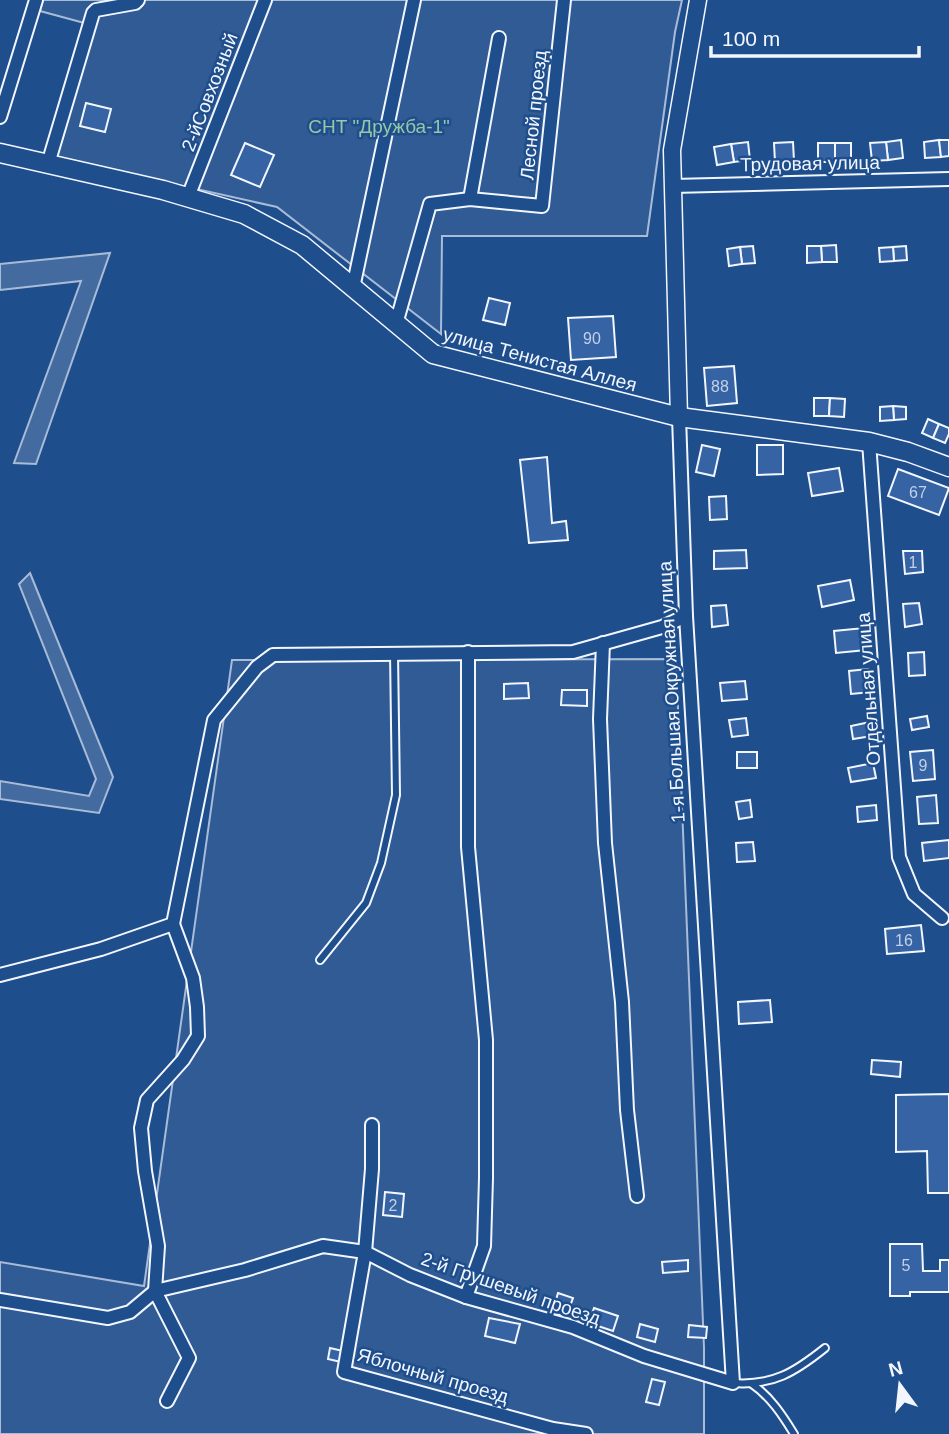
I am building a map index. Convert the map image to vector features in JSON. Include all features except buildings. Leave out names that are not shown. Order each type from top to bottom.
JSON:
[{"type":"main road","name":"улица Тенистая Аллея","points":[[0,153],[163,190],[244,214],[302,245],[433,355],[678,417],[869,442],[949,467]]},
{"type":"street","points":[[0,117],[36,0]]},
{"type":"street","points":[[48,164],[93,13],[138,0]]},
{"type":"street","name":"2-йСовхозный","points":[[188,197],[265,0]]},
{"type":"street","points":[[353,288],[414,0]]},
{"type":"street","name":"Лесной проезд","points":[[396,324],[430,204],[470,199],[542,206],[565,0]]},
{"type":"street","name":"1-я Большая Окружная улица","points":[[698,0],[673,150],[678,417],[686,616],[733,1382]]},
{"type":"street","points":[[470,199],[499,38]]},
{"type":"street","name":"Трудовая улица","points":[[673,186],[949,179]]},
{"type":"street","name":"Отдельная улица","points":[[869,442],[899,857],[914,894],[942,918]]},
{"type":"street","points":[[167,1401],[189,1358],[155,1291],[158,1246],[145,1171],[141,1128],[147,1100],[183,1060],[198,1036],[193,978],[173,924],[214,720],[257,667],[273,655],[573,652],[662,627],[686,616]]},
{"type":"street","points":[[603,643],[600,719],[605,843],[622,1002],[627,1110],[636,1196]]},
{"type":"street","points":[[466,1297],[484,1246],[486,1178],[486,1040],[468,847],[468,652]]},
{"type":"street","points":[[0,975],[101,949],[173,924]]},
{"type":"street","points":[[365,1251],[372,1169],[372,1125]]},
{"type":"street","name":"2-й Грушевый проезд","points":[[155,1291],[245,1270],[323,1246],[365,1251],[410,1275],[466,1297],[573,1327],[644,1356],[733,1382]]},
{"type":"street","name":"Яблочный проезд","points":[[365,1251],[344,1372],[553,1429],[586,1434]]},
{"type":"street","points":[[0,1300],[108,1318],[130,1312],[155,1291]]},
{"type":"lane","points":[[320,960],[366,903],[381,863],[396,795],[394,653]]},
{"type":"lane","points":[[733,1382],[752,1384],[777,1378],[796,1370],[825,1348]]},
{"type":"lane","points":[[752,1384],[775,1406],[794,1434]]},
{"type":"shaded area","name":"СНТ \"Дружба-1\"","points":[[43,0],[682,0],[675,32],[647,236],[442,236],[441,334],[277,207],[53,157],[88,24],[40,11]]},
{"type":"shaded area","points":[[110,253],[36,464],[14,463],[81,281],[0,290],[0,264]]},
{"type":"shaded area","points":[[30,573],[113,777],[99,813],[0,799],[0,781],[89,796],[96,779],[19,584]]},
{"type":"shaded area","points":[[676,659],[704,1348],[704,1434],[0,1434],[0,1262],[144,1286],[232,660]]}]
